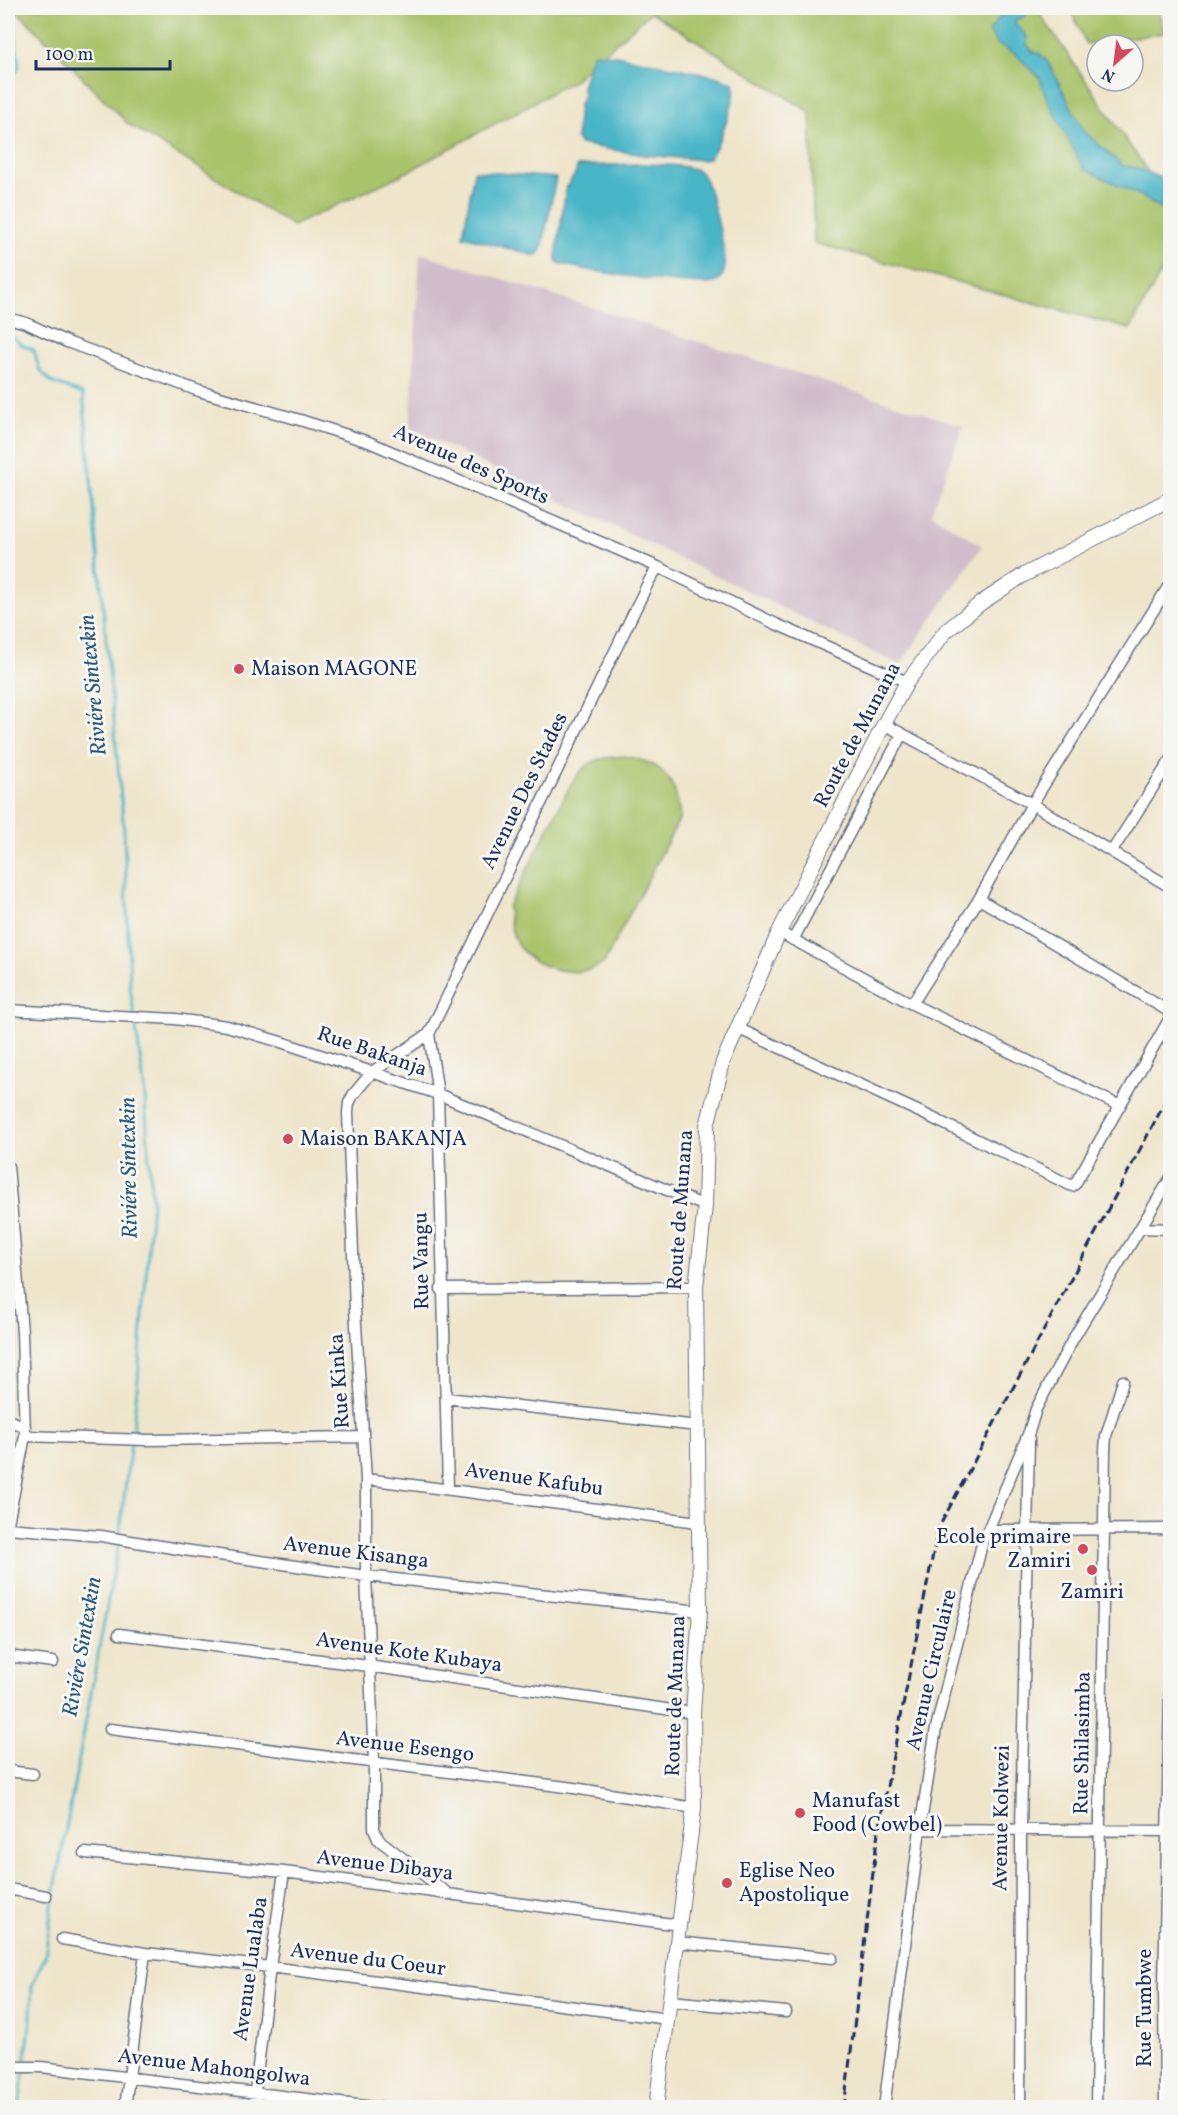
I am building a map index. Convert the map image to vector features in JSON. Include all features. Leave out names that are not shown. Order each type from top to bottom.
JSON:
[{"type":"main road","name":"Route de Munana","points":[[656,2108],[694,1808],[693,1713],[700,1611],[696,1287],[705,1206],[707,1126],[716,1084],[737,1028],[779,932],[884,724],[907,682],[945,632],[981,603],[1022,576],[1170,499]]},
{"type":"street","name":"Avenue des Sports","points":[[8,318],[26,322],[67,342],[199,391],[369,442],[658,567],[776,624],[907,682]]},
{"type":"street","name":"Avenue Des Stades","points":[[429,1034],[649,581],[658,567]]},
{"type":"street","points":[[912,1004],[979,899],[1032,804],[1167,599],[1170,584]]},
{"type":"street","points":[[884,724],[1032,804],[1170,887]]},
{"type":"street","points":[[793,939],[902,734]]},
{"type":"street","points":[[1112,851],[1170,761]]},
{"type":"street","points":[[979,899],[1170,1011]]},
{"type":"street","points":[[779,932],[912,1004],[1120,1106]]},
{"type":"street","name":"Rue Bakanja","points":[[8,1010],[175,1019],[227,1026],[438,1094],[705,1206]]},
{"type":"street","points":[[737,1028],[924,1114],[1068,1185],[1075,1184],[1170,1018]]},
{"type":"street","name":"Rue Kinka","points":[[429,1034],[372,1072],[349,1103],[348,1112],[355,1310],[366,1479],[366,1576],[374,1762],[374,1827],[378,1839],[447,1893]]},
{"type":"street","name":"Rue Vangu","points":[[429,1034],[438,1094],[441,1289],[448,1488]]},
{"type":"street","points":[[8,1166],[22,1332],[25,1432],[8,1525]]},
{"type":"street","name":"Avenue Circulaire","points":[[884,2108],[920,1829],[936,1728],[984,1536],[1029,1432],[1036,1409],[1073,1339],[1170,1179]]},
{"type":"street","points":[[1141,1228],[1170,1229]]},
{"type":"street","points":[[441,1289],[696,1287]]},
{"type":"street","name":"Rue Shilasimba","points":[[1096,2108],[1106,1436],[1123,1381]]},
{"type":"street","points":[[446,1398],[698,1426]]},
{"type":"street","points":[[8,1420],[25,1432],[146,1440],[363,1437]]},
{"type":"street","name":"Avenue Kolwezi","points":[[1020,2108],[1021,1830],[1029,1432]]},
{"type":"street","name":"Avenue Kafubu","points":[[366,1479],[698,1522]]},
{"type":"street","name":"Avenue Kisanga","points":[[8,1525],[101,1536],[366,1576],[700,1611]]},
{"type":"street","points":[[988,1530],[1170,1528]]},
{"type":"street","name":"Avenue Kote Kubaya","points":[[119,1634],[369,1666],[693,1713]]},
{"type":"street","points":[[8,1656],[52,1662]]},
{"type":"street","name":"Rue Tumbwe","points":[[1165,2108],[1164,1988],[1169,1831],[1170,1693]]},
{"type":"street","name":"Avenue Esengo","points":[[110,1730],[574,1788],[694,1808]]},
{"type":"street","points":[[8,1771],[33,1774]]},
{"type":"street","points":[[920,1829],[1169,1831]]},
{"type":"street","name":"Avenue Dibaya","points":[[85,1853],[284,1872],[680,1925]]},
{"type":"street","name":"Avenue Lualaba","points":[[252,2108],[284,1872]]},
{"type":"street","points":[[8,1889],[46,1896]]},
{"type":"street","name":"Avenue du Coeur","points":[[62,1939],[146,1953],[270,1966],[668,2019]]},
{"type":"street","points":[[677,1942],[832,1958]]},
{"type":"street","points":[[125,2108],[146,1953]]},
{"type":"street","points":[[670,2001],[786,2012]]},
{"type":"street","name":"Avenue Mahongolwa","points":[[8,2067],[41,2067],[382,2108]]},
{"type":"shaded area","points":[[420,253],[963,426],[931,514],[982,546],[900,665],[410,428]]},
{"type":"green space","points":[[14,8],[1036,8],[1085,80],[1085,93],[1094,93],[1170,204],[1170,256],[1130,329],[814,243],[810,112],[651,12],[573,81],[409,171],[293,226],[128,124]]},
{"type":"green space","points":[[1070,8],[1157,8],[1165,33],[1145,36],[1145,33],[1085,33],[1085,42]]},
{"type":"green space","points":[[624,756],[649,763],[666,775],[675,792],[680,818],[604,963],[583,971],[547,967],[536,962],[519,947],[511,928],[508,907],[572,782],[594,761]]},
{"type":"water","points":[[1007,8],[1032,8],[1023,18],[1016,19],[1015,23],[1027,37],[1027,45],[1032,51],[1040,54],[1048,62],[1084,131],[1123,166],[1134,167],[1170,182],[1170,215],[1141,196],[1084,169],[1046,97],[1039,77],[1014,53],[997,44],[989,31]]},
{"type":"water","points":[[596,53],[715,76],[734,83],[733,99],[726,122],[709,158],[704,160],[643,155],[580,144],[576,139],[579,104],[583,96],[582,87],[592,55]]},
{"type":"water","points":[[643,164],[690,168],[697,170],[705,179],[717,218],[725,259],[725,268],[716,282],[689,283],[638,278],[557,262],[566,188],[576,173],[577,166]]},
{"type":"water","points":[[474,171],[556,178],[542,249],[539,254],[533,255],[463,236]]},
{"type":"waterway","name":"Riviére Sintexkin","points":[[8,84],[19,67],[14,8]]},
{"type":"waterway","name":"Riviére Sintexkin","points":[[8,333],[22,345],[34,350],[39,369],[51,382],[83,394],[124,830],[130,986],[144,1085],[152,1202],[132,1436]]},
{"type":"waterway","name":"Riviére Sintexkin","points":[[25,2064],[31,2019],[32,1985],[45,1957],[52,1905],[118,1546],[131,1442]]},
{"type":"waterway","name":"Riviére Sintexkin","points":[[19,2108],[24,2071]]},
{"type":"railway","points":[[844,2108],[878,1832],[938,1529],[1170,1093]]},
{"type":"place","name":"Maison MAGONE","points":[[239,669]]},
{"type":"place","name":"Maison BAKANJA","points":[[288,1139]]},
{"type":"place","name":"Ecole primaire Zamiri","points":[[1083,1549]]},
{"type":"place","name":"Zamiri","points":[[1092,1570]]},
{"type":"place","name":"Manufast Food (Cowbel)","points":[[800,1813]]},
{"type":"place","name":"Eglise Neo Apostolique","points":[[727,1883]]}]
